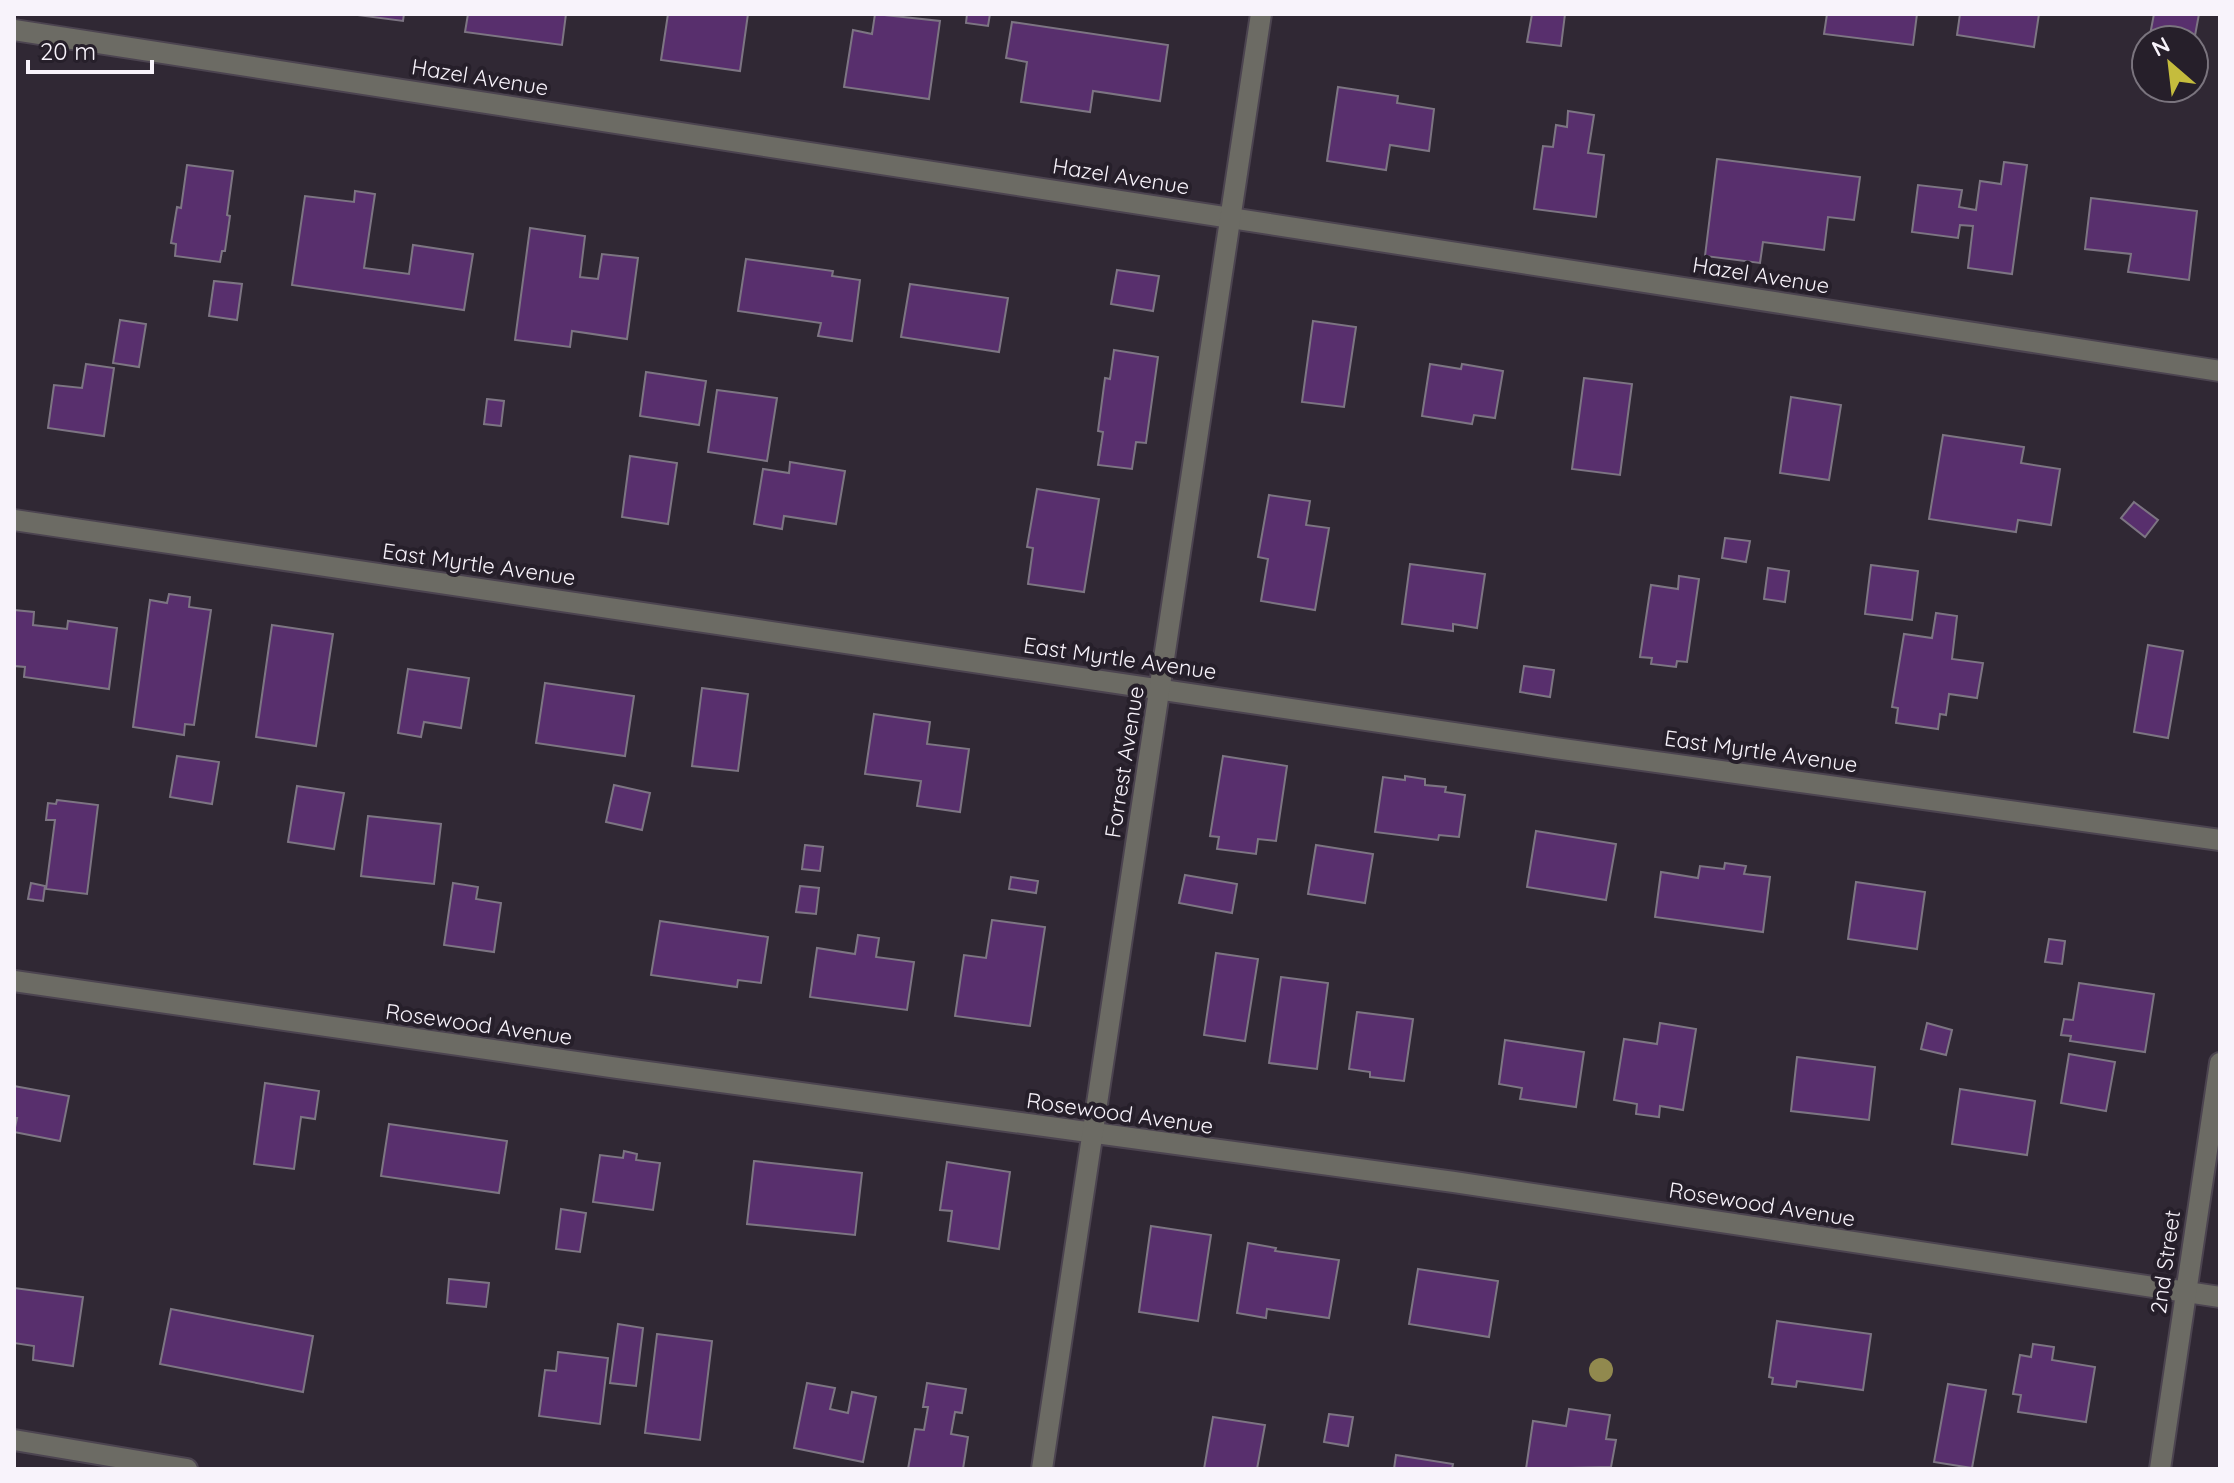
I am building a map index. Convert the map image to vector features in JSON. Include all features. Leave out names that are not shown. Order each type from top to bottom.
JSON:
[{"type":"street","name":"Forrest Avenue","points":[[1042,1469],[1261,14]]},
{"type":"street","name":"Hazel Avenue","points":[[14,30],[2220,371]]},
{"type":"street","name":"East Myrtle Avenue","points":[[14,520],[1555,748],[2220,840]]},
{"type":"street","name":"Rosewood Avenue","points":[[14,981],[1092,1134],[1470,1184],[2220,1297]]},
{"type":"street","name":"2nd Street","points":[[2160,1469],[2220,1063]]},
{"type":"street","points":[[14,1440],[187,1469]]},
{"type":"building","points":[[350,14],[404,14],[403,21]]},
{"type":"building","points":[[468,14],[566,14],[562,45],[465,32]]},
{"type":"building","points":[[668,14],[748,14],[740,71],[661,60]]},
{"type":"building","points":[[875,14],[940,21],[929,99],[844,87],[853,30],[872,34]]},
{"type":"building","points":[[967,14],[990,14],[988,26],[966,23]]},
{"type":"building","points":[[1532,14],[1565,14],[1561,46],[1527,42]]},
{"type":"building","points":[[1827,14],[1917,14],[1913,45],[1824,34]]},
{"type":"building","points":[[1960,14],[2039,14],[2034,47],[1957,35]]},
{"type":"building","points":[[2154,14],[2199,14],[2197,24],[2152,24]]},
{"type":"building","points":[[1012,22],[1168,45],[1160,101],[1093,91],[1090,112],[1021,102],[1027,62],[1006,58]]},
{"type":"building","points":[[1338,87],[1398,96],[1397,103],[1434,109],[1429,151],[1390,145],[1386,170],[1327,161]]},
{"type":"building","points":[[1568,111],[1594,115],[1588,153],[1604,155],[1596,217],[1534,209],[1543,146],[1553,147],[1556,125],[1567,127]]},
{"type":"building","points":[[1717,159],[1860,177],[1854,220],[1828,217],[1824,250],[1763,242],[1760,263],[1705,256]]},
{"type":"building","points":[[2004,162],[2027,165],[2012,274],[1968,268],[1973,226],[1960,225],[1958,238],[1912,232],[1918,185],[1962,190],[1959,207],[1976,210],[1980,181],[2001,184]]},
{"type":"building","points":[[187,165],[233,171],[225,251],[222,251],[220,262],[175,256],[176,244],[171,243],[177,207],[181,208]]},
{"type":"building","points":[[355,191],[375,194],[364,268],[409,274],[413,245],[473,254],[464,310],[292,285],[305,196],[354,202]]},
{"type":"building","points":[[2091,198],[2197,211],[2189,280],[2128,272],[2131,254],[2085,249]]},
{"type":"building","points":[[530,228],[585,236],[580,277],[598,279],[602,254],[638,258],[627,339],[572,331],[570,347],[515,340]]},
{"type":"building","points":[[746,259],[833,271],[832,276],[860,280],[852,341],[818,336],[821,323],[738,311]]},
{"type":"building","points":[[1117,270],[1159,276],[1153,311],[1111,304]]},
{"type":"building","points":[[214,281],[242,284],[237,320],[209,316]]},
{"type":"building","points":[[910,284],[1008,298],[999,352],[901,337]]},
{"type":"building","points":[[120,320],[146,324],[139,367],[113,363]]},
{"type":"building","points":[[1313,321],[1356,327],[1344,407],[1302,402]]},
{"type":"building","points":[[1114,350],[1158,357],[1146,443],[1136,442],[1132,469],[1098,465],[1103,432],[1098,431],[1105,378],[1110,379]]},
{"type":"building","points":[[86,364],[114,368],[104,436],[48,428],[54,385],[82,388]]},
{"type":"building","points":[[1430,364],[1461,369],[1462,364],[1503,371],[1495,418],[1474,415],[1472,424],[1422,416]]},
{"type":"building","points":[[646,372],[706,381],[699,425],[640,416]]},
{"type":"building","points":[[1584,378],[1632,384],[1620,475],[1572,469]]},
{"type":"building","points":[[717,390],[777,398],[767,461],[708,452]]},
{"type":"building","points":[[1791,397],[1841,405],[1829,480],[1780,473]]},
{"type":"building","points":[[487,399],[504,401],[501,426],[484,424]]},
{"type":"building","points":[[1943,435],[2024,447],[2021,463],[2060,469],[2051,525],[2018,520],[2016,532],[1929,519]]},
{"type":"building","points":[[630,456],[677,463],[668,524],[622,517]]},
{"type":"building","points":[[790,462],[845,471],[836,524],[784,516],[782,529],[754,524],[763,469],[789,473]]},
{"type":"building","points":[[1037,489],[1099,499],[1084,592],[1028,584],[1033,548],[1027,547]]},
{"type":"building","points":[[1269,495],[1310,501],[1306,525],[1329,528],[1315,610],[1261,601],[1268,559],[1258,557]]},
{"type":"building","points":[[2134,502],[2158,520],[2145,537],[2121,518]]},
{"type":"building","points":[[1725,538],[1750,541],[1746,562],[1722,558]]},
{"type":"building","points":[[1410,564],[1485,574],[1477,628],[1453,624],[1453,631],[1402,624]]},
{"type":"building","points":[[1871,565],[1918,571],[1912,620],[1865,614]]},
{"type":"building","points":[[1768,568],[1789,571],[1785,602],[1764,599]]},
{"type":"building","points":[[1679,576],[1699,579],[1687,662],[1677,661],[1676,667],[1651,664],[1652,658],[1640,657],[1651,585],[1678,589]]},
{"type":"building","points":[[169,594],[190,597],[189,607],[211,610],[194,725],[185,724],[184,735],[133,727],[150,600],[167,603]]},
{"type":"building","points":[[14,610],[34,612],[33,625],[67,629],[68,621],[117,628],[109,689],[24,677],[25,667],[14,666]]},
{"type":"building","points":[[1936,613],[1957,616],[1952,659],[1983,663],[1977,698],[1949,694],[1946,715],[1940,714],[1938,729],[1896,723],[1898,708],[1892,707],[1904,634],[1932,638]]},
{"type":"building","points":[[272,625],[333,634],[316,746],[256,737]]},
{"type":"building","points":[[2148,645],[2183,651],[2168,738],[2134,732]]},
{"type":"building","points":[[1524,666],[1554,670],[1550,697],[1520,692]]},
{"type":"building","points":[[408,669],[469,678],[461,728],[424,722],[421,737],[398,733]]},
{"type":"building","points":[[545,683],[634,696],[625,756],[536,743]]},
{"type":"building","points":[[702,688],[748,694],[738,771],[692,766]]},
{"type":"building","points":[[874,714],[930,722],[927,744],[969,749],[960,812],[917,806],[921,781],[865,774]]},
{"type":"building","points":[[177,756],[219,762],[212,804],[170,797]]},
{"type":"building","points":[[1223,756],[1287,766],[1276,841],[1258,839],[1256,854],[1217,849],[1219,837],[1210,836]]},
{"type":"building","points":[[1405,776],[1425,779],[1425,785],[1446,787],[1445,792],[1465,795],[1459,837],[1439,835],[1438,840],[1375,832],[1383,777],[1405,780]]},
{"type":"building","points":[[614,785],[650,793],[642,830],[606,822]]},
{"type":"building","points":[[297,786],[344,793],[334,849],[288,842]]},
{"type":"building","points":[[57,800],[98,805],[87,894],[46,889],[55,820],[46,820],[48,803],[56,804]]},
{"type":"building","points":[[368,816],[441,824],[434,884],[361,876]]},
{"type":"building","points":[[1536,831],[1616,844],[1606,900],[1527,887]]},
{"type":"building","points":[[805,845],[823,847],[820,871],[802,869]]},
{"type":"building","points":[[1316,845],[1373,854],[1365,903],[1308,894]]},
{"type":"building","points":[[1725,863],[1746,866],[1744,874],[1770,877],[1763,932],[1655,917],[1661,872],[1698,878],[1700,866],[1724,869]]},
{"type":"building","points":[[1185,875],[1237,884],[1232,913],[1179,903]]},
{"type":"building","points":[[1011,877],[1038,881],[1036,893],[1009,889]]},
{"type":"building","points":[[1856,882],[1925,892],[1917,949],[1848,939]]},
{"type":"building","points":[[31,883],[45,886],[43,901],[28,899]]},
{"type":"building","points":[[453,883],[478,887],[476,899],[501,903],[494,952],[444,945]]},
{"type":"building","points":[[800,886],[819,888],[816,914],[796,912]]},
{"type":"building","points":[[992,920],[1045,927],[1030,1026],[955,1016],[964,955],[986,958]]},
{"type":"building","points":[[660,921],[768,937],[761,983],[738,980],[737,987],[651,975]]},
{"type":"building","points":[[858,935],[879,938],[876,957],[914,962],[907,1010],[810,997],[817,948],[855,954]]},
{"type":"building","points":[[2049,939],[2065,941],[2062,964],[2045,962]]},
{"type":"building","points":[[1216,953],[1258,959],[1245,1041],[1204,1035]]},
{"type":"building","points":[[1281,977],[1328,983],[1317,1069],[1269,1063]]},
{"type":"building","points":[[2079,983],[2154,994],[2145,1052],[2070,1041],[2071,1036],[2061,1035],[2064,1019],[2073,1020]]},
{"type":"building","points":[[1357,1012],[1413,1019],[1404,1081],[1370,1077],[1370,1072],[1349,1069]]},
{"type":"building","points":[[1660,1023],[1696,1029],[1683,1110],[1660,1106],[1659,1117],[1636,1114],[1637,1104],[1614,1100],[1624,1039],[1657,1044]]},
{"type":"building","points":[[1927,1023],[1952,1030],[1946,1055],[1921,1049]]},
{"type":"building","points":[[1505,1040],[1584,1052],[1576,1107],[1520,1099],[1522,1088],[1499,1084]]},
{"type":"building","points":[[2069,1054],[2115,1062],[2106,1111],[2061,1103]]},
{"type":"building","points":[[1797,1057],[1875,1067],[1869,1120],[1791,1111]]},
{"type":"building","points":[[265,1083],[319,1091],[315,1119],[301,1117],[294,1169],[254,1164]]},
{"type":"building","points":[[14,1086],[69,1096],[60,1141],[14,1132],[17,1118],[14,1118]]},
{"type":"building","points":[[1960,1089],[2035,1101],[2027,1155],[1952,1144]]},
{"type":"building","points":[[389,1124],[507,1141],[499,1193],[381,1176]]},
{"type":"building","points":[[624,1151],[637,1154],[636,1160],[660,1163],[653,1210],[593,1202],[600,1155],[623,1158]]},
{"type":"building","points":[[754,1161],[862,1173],[855,1235],[747,1224]]},
{"type":"building","points":[[947,1162],[1010,1172],[999,1249],[948,1241],[952,1211],[940,1210]]},
{"type":"building","points":[[561,1209],[586,1213],[580,1252],[556,1249]]},
{"type":"building","points":[[1151,1226],[1211,1235],[1198,1321],[1139,1312]]},
{"type":"building","points":[[1248,1243],[1276,1248],[1275,1251],[1339,1260],[1329,1318],[1267,1309],[1266,1318],[1237,1313]]},
{"type":"building","points":[[1418,1269],[1498,1281],[1489,1337],[1409,1324]]},
{"type":"building","points":[[449,1279],[489,1283],[486,1307],[447,1303]]},
{"type":"building","points":[[14,1288],[83,1297],[73,1366],[33,1360],[34,1346],[14,1343]]},
{"type":"building","points":[[171,1309],[313,1336],[303,1392],[160,1364]]},
{"type":"building","points":[[1777,1321],[1871,1334],[1863,1390],[1797,1381],[1796,1387],[1772,1384],[1773,1378],[1769,1377]]},
{"type":"building","points":[[618,1324],[643,1328],[636,1386],[610,1383]]},
{"type":"building","points":[[657,1334],[712,1341],[700,1440],[645,1433]]},
{"type":"building","points":[[2033,1344],[2054,1347],[2052,1360],[2095,1367],[2086,1422],[2018,1412],[2021,1395],[2013,1394],[2020,1355],[2031,1357]]},
{"type":"building","points":[[558,1352],[608,1358],[600,1424],[539,1416],[545,1370],[556,1371]]},
{"type":"building","points":[[807,1383],[835,1388],[830,1409],[848,1413],[852,1392],[876,1397],[863,1462],[794,1448]]},
{"type":"building","points":[[927,1383],[966,1389],[962,1413],[955,1412],[951,1434],[968,1437],[963,1469],[908,1469],[915,1429],[924,1430],[928,1407],[923,1407]]},
{"type":"building","points":[[1948,1384],[1986,1390],[1972,1468],[1934,1462]]},
{"type":"building","points":[[1569,1409],[1610,1415],[1606,1439],[1616,1440],[1611,1467],[1526,1469],[1533,1421],[1566,1426]]},
{"type":"building","points":[[1329,1414],[1353,1417],[1348,1446],[1324,1442]]},
{"type":"building","points":[[1213,1417],[1265,1425],[1257,1469],[1204,1469]]},
{"type":"building","points":[[1396,1455],[1453,1464],[1452,1469],[1394,1469]]}]
